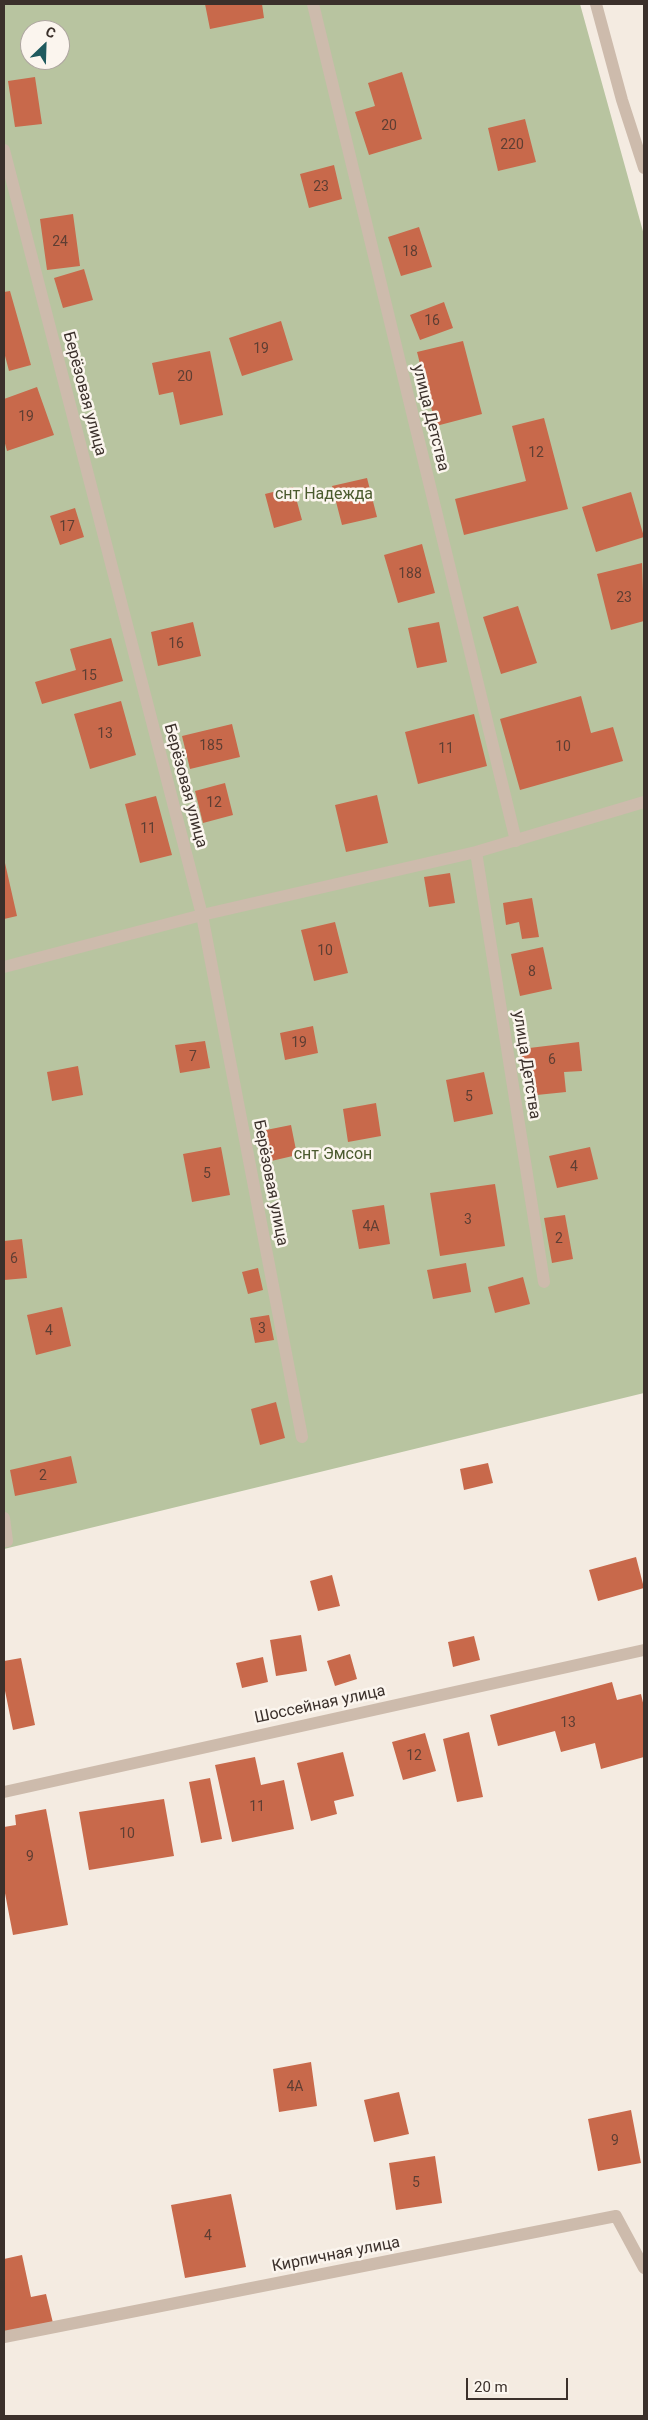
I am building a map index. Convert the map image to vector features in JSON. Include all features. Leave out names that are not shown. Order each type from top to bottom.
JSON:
[{"type":"street","name":"улица Детства","points":[[313,4],[516,840]]},
{"type":"street","points":[[596,4],[622,100],[644,168]]},
{"type":"street","name":"Берёзовая улица","points":[[4,150],[202,914],[302,1437]]},
{"type":"street","points":[[4,967],[202,914],[476,852],[644,802]]},
{"type":"street","name":"улица Детства","points":[[476,852],[544,1282]]},
{"type":"street","points":[[4,1518],[7,1541]]},
{"type":"street","name":"Шоссейная улица","points":[[4,1792],[644,1650]]},
{"type":"street","name":"Кирпичная улица","points":[[4,2337],[616,2216],[644,2268]]},
{"type":"green space","points":[[4,4],[580,4],[644,235],[644,1393],[4,1549]]},
{"type":"building","points":[[205,4],[262,4],[264,18],[210,29]]},
{"type":"building","points":[[402,72],[422,139],[369,155],[355,112],[375,106],[368,83]]},
{"type":"building","points":[[35,77],[42,124],[15,127],[8,81]]},
{"type":"building","points":[[525,119],[536,162],[498,171],[488,128]]},
{"type":"building","points":[[334,165],[342,199],[309,208],[300,174]]},
{"type":"building","points":[[73,214],[80,266],[47,270],[40,219]]},
{"type":"building","points":[[419,227],[432,267],[401,276],[388,237]]},
{"type":"building","points":[[84,269],[93,300],[63,308],[54,278]]},
{"type":"building","points":[[10,291],[31,365],[9,371],[4,352],[4,292]]},
{"type":"building","points":[[444,302],[453,328],[420,340],[410,315]]},
{"type":"building","points":[[281,321],[293,360],[242,376],[229,338]]},
{"type":"building","points":[[463,341],[482,414],[436,426],[417,352]]},
{"type":"building","points":[[210,351],[223,415],[180,425],[173,392],[159,395],[152,363]]},
{"type":"building","points":[[37,387],[54,435],[7,451],[4,440],[4,399]]},
{"type":"building","points":[[544,418],[568,509],[464,535],[455,499],[526,481],[512,426]]},
{"type":"building","points":[[367,478],[377,517],[342,525],[332,486]]},
{"type":"building","points":[[293,487],[302,520],[274,528],[265,494]]},
{"type":"building","points":[[631,492],[644,537],[596,552],[582,507]]},
{"type":"building","points":[[75,508],[84,537],[60,545],[50,516]]},
{"type":"building","points":[[422,544],[435,593],[398,603],[384,555]]},
{"type":"building","points":[[642,563],[644,621],[611,630],[597,574]]},
{"type":"building","points":[[518,606],[537,663],[501,674],[483,617]]},
{"type":"building","points":[[193,622],[201,656],[158,666],[151,632]]},
{"type":"building","points":[[439,622],[447,662],[417,668],[408,628]]},
{"type":"building","points":[[111,638],[123,681],[42,704],[35,682],[76,670],[70,649]]},
{"type":"building","points":[[581,696],[591,733],[613,727],[623,761],[520,790],[500,719]]},
{"type":"building","points":[[121,701],[136,755],[90,769],[74,714]]},
{"type":"building","points":[[474,714],[487,766],[418,784],[405,732]]},
{"type":"building","points":[[232,724],[240,757],[190,769],[182,736]]},
{"type":"building","points":[[225,783],[233,815],[203,823],[195,791]]},
{"type":"building","points":[[377,795],[388,843],[346,852],[335,805]]},
{"type":"building","points":[[156,796],[172,855],[140,863],[125,804]]},
{"type":"building","points":[[4,864],[17,916],[4,919]]},
{"type":"building","points":[[450,873],[455,903],[429,907],[424,877]]},
{"type":"building","points":[[532,898],[539,937],[522,939],[519,922],[506,925],[503,903]]},
{"type":"building","points":[[335,922],[348,973],[314,981],[301,930]]},
{"type":"building","points":[[543,947],[552,989],[520,996],[511,954]]},
{"type":"building","points":[[313,1026],[318,1053],[285,1060],[280,1033]]},
{"type":"building","points":[[205,1041],[210,1068],[180,1073],[175,1045]]},
{"type":"building","points":[[579,1042],[582,1071],[564,1072],[566,1092],[527,1096],[521,1049]]},
{"type":"building","points":[[78,1066],[83,1095],[52,1101],[47,1072]]},
{"type":"building","points":[[484,1072],[493,1114],[454,1122],[446,1080]]},
{"type":"building","points":[[376,1103],[381,1136],[348,1142],[343,1109]]},
{"type":"building","points":[[291,1125],[297,1155],[267,1162],[261,1131]]},
{"type":"building","points":[[221,1147],[230,1195],[192,1202],[183,1154]]},
{"type":"building","points":[[590,1147],[598,1179],[557,1188],[549,1156]]},
{"type":"building","points":[[495,1184],[505,1246],[440,1256],[430,1193]]},
{"type":"building","points":[[384,1205],[390,1244],[359,1249],[352,1210]]},
{"type":"building","points":[[565,1215],[573,1259],[552,1263],[544,1218]]},
{"type":"building","points":[[22,1239],[27,1278],[4,1280],[4,1241]]},
{"type":"building","points":[[466,1263],[471,1292],[433,1299],[427,1270]]},
{"type":"building","points":[[258,1268],[263,1290],[248,1294],[242,1272]]},
{"type":"building","points":[[523,1277],[530,1304],[495,1313],[488,1287]]},
{"type":"building","points":[[62,1307],[71,1346],[36,1355],[27,1315]]},
{"type":"building","points":[[269,1315],[274,1340],[255,1343],[250,1318]]},
{"type":"building","points":[[276,1402],[285,1438],[260,1445],[251,1409]]},
{"type":"building","points":[[71,1456],[77,1483],[15,1496],[10,1470]]},
{"type":"building","points":[[488,1463],[493,1483],[464,1490],[460,1469]]},
{"type":"building","points":[[636,1557],[644,1588],[598,1601],[589,1570]]},
{"type":"building","points":[[332,1575],[340,1606],[318,1611],[310,1581]]},
{"type":"building","points":[[301,1635],[307,1671],[276,1676],[270,1640]]},
{"type":"building","points":[[474,1636],[480,1660],[453,1667],[448,1642]]},
{"type":"building","points":[[350,1654],[357,1679],[335,1686],[327,1661]]},
{"type":"building","points":[[263,1657],[268,1682],[242,1688],[236,1663]]},
{"type":"building","points":[[21,1658],[35,1725],[13,1730],[4,1686],[4,1661]]},
{"type":"building","points":[[612,1682],[617,1700],[641,1694],[644,1707],[644,1757],[601,1769],[595,1743],[561,1752],[555,1731],[498,1746],[490,1715]]},
{"type":"building","points":[[469,1732],[483,1797],[457,1802],[443,1739]]},
{"type":"building","points":[[425,1733],[436,1771],[403,1780],[392,1742]]},
{"type":"building","points":[[343,1752],[354,1796],[334,1801],[337,1814],[311,1821],[297,1763]]},
{"type":"building","points":[[255,1757],[261,1785],[284,1780],[294,1829],[232,1842],[215,1765]]},
{"type":"building","points":[[210,1778],[222,1839],[201,1843],[189,1782]]},
{"type":"building","points":[[164,1799],[174,1856],[89,1870],[79,1812]]},
{"type":"building","points":[[46,1809],[68,1925],[13,1935],[4,1888],[4,1827],[16,1825],[15,1815]]},
{"type":"building","points":[[311,2062],[317,2106],[279,2112],[273,2069]]},
{"type":"building","points":[[399,2092],[409,2134],[374,2142],[364,2100]]},
{"type":"building","points":[[631,2110],[641,2163],[598,2171],[588,2119]]},
{"type":"building","points":[[435,2156],[442,2203],[396,2210],[389,2163]]},
{"type":"building","points":[[231,2194],[246,2267],[185,2278],[171,2205]]},
{"type":"building","points":[[22,2255],[31,2297],[46,2294],[53,2323],[4,2334],[4,2259]]},
{"type":"park label","name":"снт Надежда","points":[[324,495]]},
{"type":"park label","name":"снт Эмсон","points":[[333,1155]]}]
